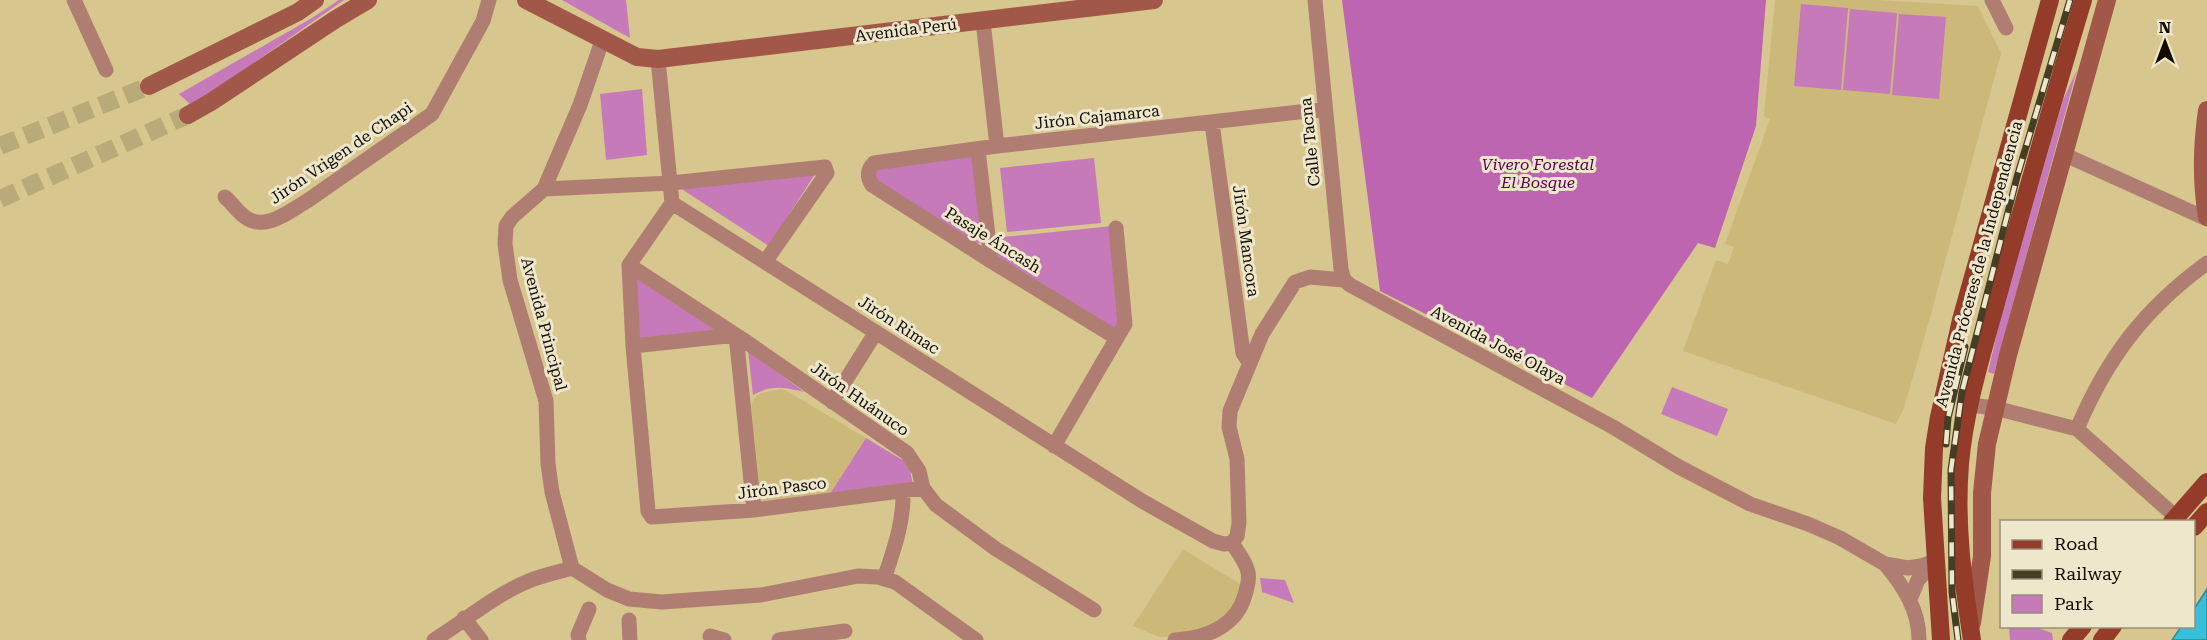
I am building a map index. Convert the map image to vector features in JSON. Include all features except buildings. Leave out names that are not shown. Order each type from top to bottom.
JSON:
[{"type":"main road","points":[[149,86],[298,12],[315,0]]},
{"type":"main road","points":[[188,115],[368,0]]},
{"type":"main road","name":"Avenida Perú","points":[[526,0],[637,57],[658,59],[1154,0]]},
{"type":"main road","name":"Avenida Próceres de la Independencia","points":[[1941,640],[1932,498],[1933,470],[1945,386],[1996,189],[2050,0]]},
{"type":"main road","name":"Avenida Próceres de la Independencia","points":[[1972,635],[1959,546],[1958,517],[1960,464],[1970,405],[2017,225],[2083,0]]},
{"type":"main road","name":"Avenida Próceres de la Independencia","points":[[1972,635],[1982,556],[1983,475],[1987,444],[2008,355],[2107,0]]},
{"type":"main road","points":[[2207,110],[2203,163],[2207,218]]},
{"type":"main road","points":[[2174,519],[2207,482]]},
{"type":"main road","points":[[2195,525],[2207,512]]},
{"type":"main road","points":[[2071,640],[2082,628]]},
{"type":"main road","points":[[2102,640],[2112,628]]},
{"type":"street","points":[[74,0],[105,70]]},
{"type":"street","name":"Jirón Vrigen de Chapi","points":[[225,196],[247,219],[260,223],[268,222],[307,201],[432,114],[483,21],[489,0]]},
{"type":"street","name":"Calle Tacna","points":[[1315,0],[1344,280]]},
{"type":"street","points":[[1992,0],[2006,28]]},
{"type":"street","points":[[983,21],[997,146]]},
{"type":"street","name":"Avenida Principal","points":[[572,568],[552,492],[548,464],[546,401],[510,280],[505,244],[506,226],[512,217],[544,189],[580,105],[602,41]]},
{"type":"street","points":[[658,59],[672,203],[629,265],[633,346],[736,335],[754,510]]},
{"type":"street","name":"Jirón Cajamarca","points":[[874,163],[997,146],[1325,109]]},
{"type":"street","name":"Jirón Mancora","points":[[1212,123],[1243,353],[1249,362]]},
{"type":"street","points":[[978,150],[991,261]]},
{"type":"street","points":[[2063,154],[2207,218]]},
{"type":"street","name":"Pasaje Áncash","points":[[874,163],[869,167],[868,174],[872,185],[1117,338]]},
{"type":"street","points":[[544,189],[671,183],[825,167],[827,173],[765,262]]},
{"type":"street","name":"Jirón Rimac","points":[[672,203],[1142,501],[1213,541],[1224,544],[1232,543]]},
{"type":"street","points":[[1054,446],[1125,324],[1116,228]]},
{"type":"street","points":[[2077,429],[2091,396],[2109,364],[2130,334],[2161,300],[2207,263]]},
{"type":"street","name":"Jirón Huánuco","points":[[629,265],[736,335],[907,453],[919,471],[923,488],[936,505],[996,549],[1094,610]]},
{"type":"street","name":"Avenida José Olaya","points":[[1232,543],[1239,532],[1238,467],[1229,420],[1230,411],[1262,334],[1295,282],[1310,278],[1344,280],[1750,504],[1840,538],[1886,564],[1908,568],[1935,561]]},
{"type":"street","points":[[832,402],[876,332]]},
{"type":"street","name":"Jirón Pasco","points":[[633,346],[648,511],[652,517],[754,510],[923,488]]},
{"type":"street","points":[[1970,405],[1995,408],[2077,429],[2174,519]]},
{"type":"street","points":[[884,579],[904,513],[903,491]]},
{"type":"street","points":[[1175,640],[1211,633],[1234,617],[1242,604],[1249,580],[1248,570],[1232,543]]},
{"type":"street","points":[[1910,599],[1918,580],[1935,561]]},
{"type":"street","points":[[1886,564],[1910,599],[1919,626],[1919,640]]},
{"type":"street","points":[[434,640],[464,618],[531,580],[572,568],[607,590],[629,599],[662,602],[761,595],[858,576],[884,579],[903,587],[976,640]]},
{"type":"street","points":[[579,640],[578,635],[589,609]]},
{"type":"street","points":[[464,618],[481,640]]},
{"type":"street","points":[[629,621],[630,640]]},
{"type":"street","points":[[779,640],[845,631]]},
{"type":"shaded area","points":[[1775,0],[1878,0],[1978,6],[2001,53],[1931,314],[1904,408],[1896,424],[1683,351],[1716,260],[1728,264],[1734,247],[1725,244],[1770,119],[1764,116]]},
{"type":"shaded area","points":[[781,389],[866,438],[828,497],[761,502],[751,405],[754,398],[761,393]]},
{"type":"shaded area","points":[[1183,549],[1243,586],[1237,605],[1222,621],[1176,637],[1160,637],[1133,626]]},
{"type":"green space","points":[[339,0],[344,0],[192,106],[179,94],[312,18]]},
{"type":"green space","points":[[562,0],[626,0],[630,38]]},
{"type":"green space","name":"Vivero Forestal El Bosque","points":[[1342,0],[1766,0],[1756,126],[1715,248],[1698,243],[1592,398],[1380,291]]},
{"type":"green space","points":[[1801,4],[1848,8],[1841,90],[1794,86]]},
{"type":"green space","points":[[1850,9],[1897,13],[1890,94],[1843,90]]},
{"type":"green space","points":[[1899,14],[1946,17],[1939,99],[1892,95]]},
{"type":"green space","points":[[2077,70],[1994,374],[1988,372],[2005,299],[2063,100]]},
{"type":"green space","points":[[642,89],[647,155],[606,160],[600,94]]},
{"type":"green space","points":[[976,155],[982,242],[975,244],[872,179],[873,169]]},
{"type":"green space","points":[[1094,158],[1101,223],[1007,232],[1000,168]]},
{"type":"green space","points":[[815,174],[769,246],[680,188]]},
{"type":"green space","points":[[1113,226],[1121,321],[1116,332],[995,256],[993,238]]},
{"type":"green space","points":[[632,271],[723,331],[639,339]]},
{"type":"green space","points":[[748,351],[804,392],[778,388],[753,395]]},
{"type":"green space","points":[[1672,387],[1728,409],[1717,436],[1661,414]]},
{"type":"green space","points":[[866,438],[904,461],[910,470],[913,485],[828,497]]},
{"type":"green space","points":[[1260,578],[1285,580],[1294,603],[1262,592]]},
{"type":"green space","points":[[2009,628],[2038,628],[2052,633],[2053,640],[2010,640]]},
{"type":"water","points":[[2207,589],[2207,640],[2172,640],[2180,628],[2195,628],[2195,607]]},
{"type":"tunnel","points":[[0,146],[149,86]]},
{"type":"tunnel","points":[[0,199],[188,115]]},
{"type":"railway","points":[[1958,640],[1952,592],[1951,470],[1962,392],[2017,177],[2070,0]]},
{"type":"railway","points":[[1946,444],[1948,418],[1965,347]]}]
